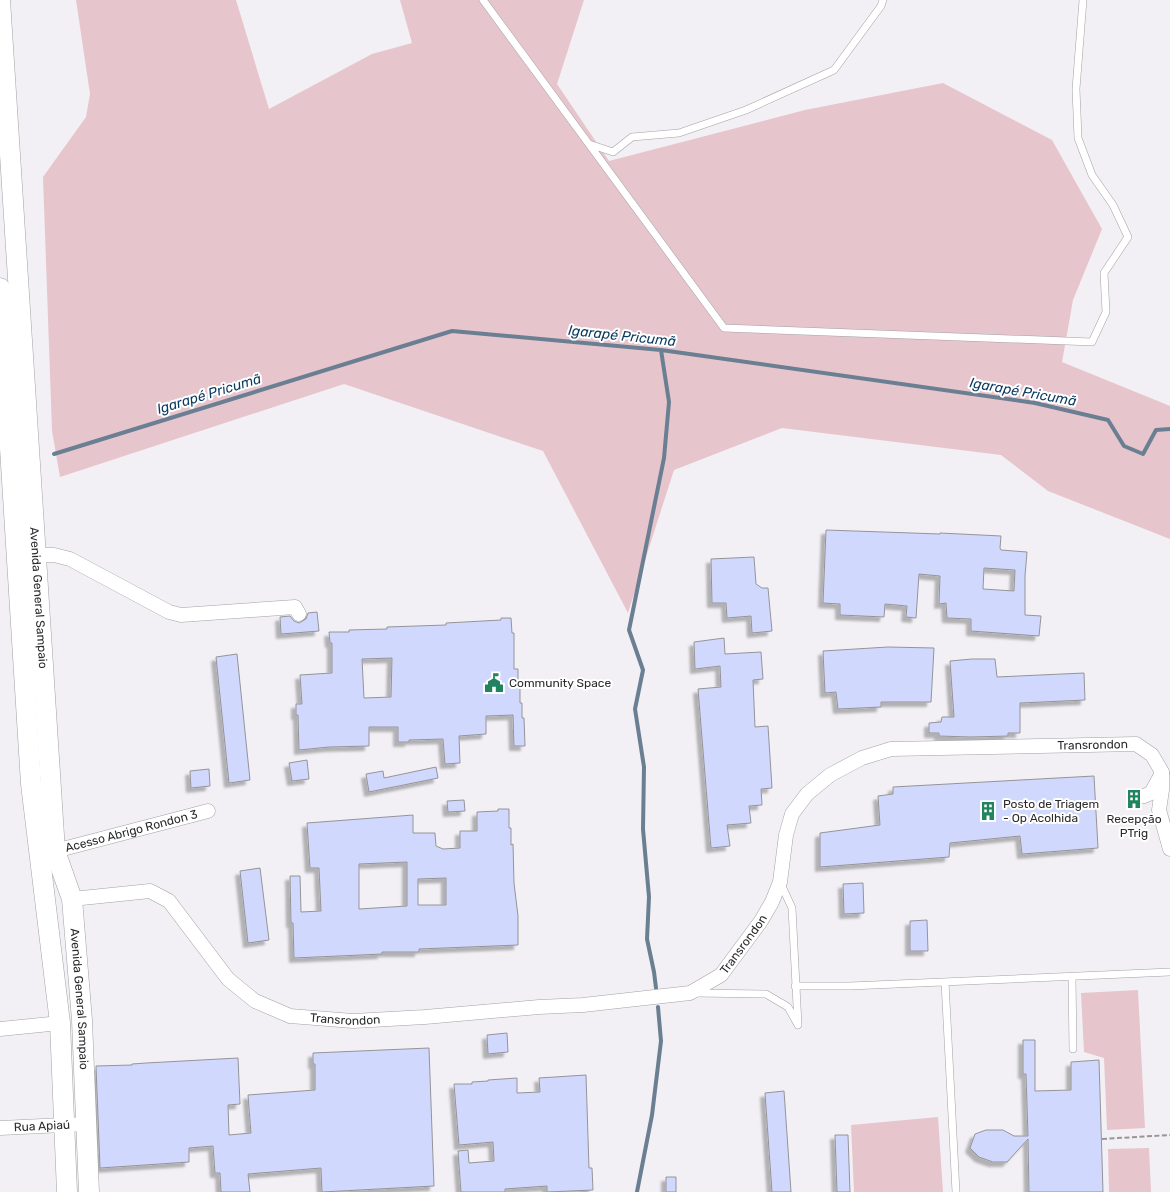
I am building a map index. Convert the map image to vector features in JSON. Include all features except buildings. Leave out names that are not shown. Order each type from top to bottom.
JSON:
[{"type":"street","name":"Avenida General Sampaio","points":[[0,0],[8,244],[41,784],[60,1023],[67,1192]]},
{"type":"street","name":"Avenida General Sampaio","points":[[0,288],[23,500],[36,555],[41,784],[55,851],[72,899],[82,1020],[88,1188]]},
{"type":"street","points":[[36,555],[54,555],[70,559],[169,612],[181,615],[295,607],[298,614]]},
{"type":"street","name":"Transrondon","points":[[72,899],[150,891],[168,900],[228,979],[255,1001],[290,1016],[353,1021],[425,1017],[583,1005],[690,993],[721,975],[761,921],[772,902],[780,882],[786,835],[792,814],[807,794],[830,775],[862,758],[891,749],[1136,744],[1152,755],[1162,772]]},
{"type":"street","points":[[1144,796],[1151,793],[1162,772]]},
{"type":"street","points":[[1162,772],[1159,810],[1170,849]]},
{"type":"street","name":"Acesso Abrigo Rondon 3","points":[[55,851],[208,811]]},
{"type":"street","points":[[0,1029],[60,1023]]},
{"type":"street","name":"Rua Apiaú","points":[[0,1128],[85,1124]]},
{"type":"lane","points":[[483,0],[724,328],[1092,342],[1106,312],[1104,273],[1128,237],[1113,205],[1092,175],[1078,138],[1076,89],[1082,0]]},
{"type":"lane","points":[[589,144],[613,152],[632,137],[679,133],[746,110],[834,70],[881,6],[883,0]]},
{"type":"lane","points":[[690,993],[766,994],[788,1007],[798,1025],[792,908],[780,882]]},
{"type":"lane","points":[[796,986],[945,982],[1170,972]]},
{"type":"lane","points":[[1072,976],[1074,1049]]},
{"type":"lane","points":[[945,982],[956,1192]]},
{"type":"path","points":[[1102,1139],[1170,1135]]},
{"type":"shaded area","points":[[76,0],[236,0],[269,109],[372,54],[412,43],[400,0],[584,0],[557,84],[609,161],[805,110],[943,83],[1052,140],[1102,229],[1073,300],[1062,362],[1170,406],[1170,539],[1048,491],[1001,455],[782,428],[674,470],[628,613],[543,451],[344,384],[60,477],[52,431],[43,177],[86,117],[90,94]]},
{"type":"shaded area","points":[[1138,990],[1145,1128],[1107,1130],[1104,1058],[1084,1052],[1081,993]]},
{"type":"shaded area","points":[[938,1117],[943,1192],[854,1192],[851,1125]]},
{"type":"shaded area","points":[[1149,1148],[1151,1192],[1109,1192],[1108,1149]]},
{"type":"waterway","name":"Igarapé Pricumã","points":[[54,454],[452,331],[661,350],[1035,403],[1108,420],[1124,446],[1143,454],[1156,430],[1170,429]]},
{"type":"waterway","points":[[656,988],[647,939],[649,897],[643,829],[644,767],[635,709],[643,670],[629,630],[664,458],[669,402],[661,350]]},
{"type":"waterway","points":[[637,1192],[652,1115],[661,1041],[658,1007]]},
{"type":"place","name":"Community Space","points":[[494,683]]},
{"type":"place","name":"Recepção PTrig","points":[[1134,799]]},
{"type":"place","name":"Posto de Triagem - Op Acolhida","points":[[988,811]]}]
